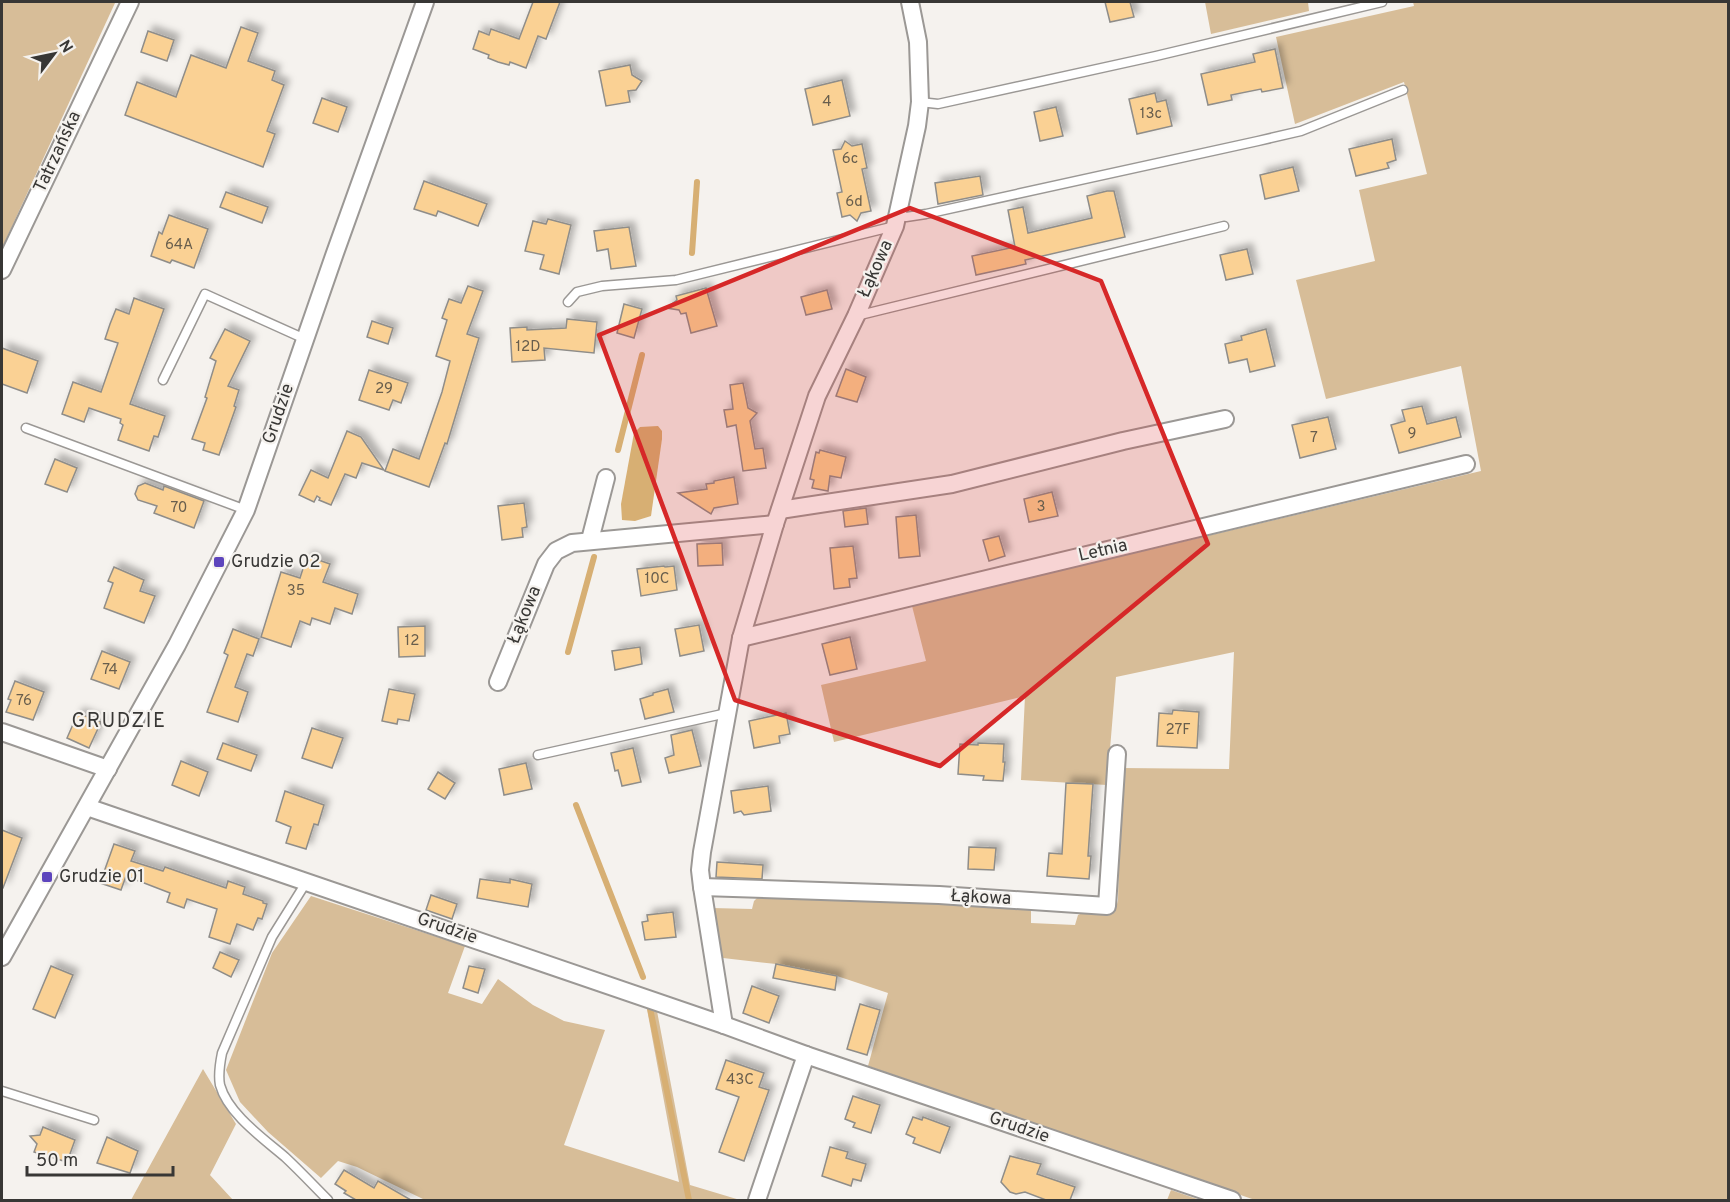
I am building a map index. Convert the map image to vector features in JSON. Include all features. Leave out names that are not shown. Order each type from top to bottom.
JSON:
[{"type":"street","name":"Tatrzańska","points":[[2,270],[130,2]]},
{"type":"street","name":"Grudzie","points":[[2,957],[6,939],[87,807],[177,645],[246,510],[425,2]]},
{"type":"street","name":"Łąkowa","points":[[724,1025],[700,870],[727,713],[741,638],[777,517],[817,396],[856,316],[896,221],[917,126],[920,102],[918,42],[910,2]]},
{"type":"street","points":[[777,517],[952,484],[1124,441],[1225,419]]},
{"type":"street","name":"Letnia","points":[[741,638],[1466,464]]},
{"type":"street","points":[[590,540],[606,478]]},
{"type":"street","name":"Łąkowa","points":[[498,682],[546,564],[556,551],[572,543],[590,540],[777,517]]},
{"type":"street","points":[[2,732],[108,769]]},
{"type":"street","name":"Łąkowa","points":[[702,887],[939,895],[1107,906],[1117,754]]},
{"type":"street","name":"Grudzie","points":[[87,807],[1232,1200]]},
{"type":"street","points":[[757,1200],[806,1055]]},
{"type":"lane","points":[[920,102],[938,104],[1144,59],[1382,2]]},
{"type":"lane","points":[[568,302],[577,292],[602,286],[676,280],[896,221],[1258,141],[1301,130],[1402,90]]},
{"type":"lane","points":[[856,316],[1224,226]]},
{"type":"lane","points":[[164,380],[205,294],[305,339]]},
{"type":"lane","points":[[26,428],[246,510]]},
{"type":"lane","points":[[538,755],[727,713]]},
{"type":"lane","points":[[307,881],[273,937],[222,1053],[219,1068],[220,1085],[229,1102],[253,1131],[328,1200]]},
{"type":"lane","points":[[2,1091],[94,1120]]},
{"type":"highlighted area","points":[[910,208],[1101,281],[1208,544],[940,766],[735,700],[599,335]]},
{"type":"shaded area","points":[[2,2],[115,3],[2,248]]},
{"type":"shaded area","points":[[1205,2],[1308,2],[1309,11],[1211,34]]},
{"type":"shaded area","points":[[1413,2],[1728,2],[1728,1200],[1255,1200],[868,1066],[888,993],[837,976],[776,964],[723,958],[712,908],[752,909],[754,901],[761,894],[1031,908],[1031,923],[1075,925],[1078,915],[1086,911],[1115,912],[1118,900],[1121,768],[1229,769],[1234,652],[1116,677],[1107,785],[1021,780],[1025,696],[834,742],[821,685],[926,661],[912,606],[1481,471],[1461,366],[1326,399],[1296,280],[1375,261],[1359,190],[1427,174],[1404,82],[1295,124],[1276,37],[1414,6]]},
{"type":"shaded area","points":[[658,426],[662,431],[662,439],[651,516],[635,521],[622,520],[621,504],[634,433],[640,427]]},
{"type":"shaded area","points":[[311,896],[465,946],[448,993],[482,1004],[498,979],[533,1005],[564,1021],[605,1030],[564,1145],[679,1182],[646,1004],[657,1011],[690,1185],[740,1200],[425,1200],[357,1167],[338,1161],[321,1178],[268,1132],[240,1102],[226,1070],[272,953]]},
{"type":"shaded area","points":[[203,1069],[236,1124],[210,1175],[233,1200],[131,1200]]},
{"type":"shaded area","points":[[1171,1190],[1200,1200],[1167,1200]]},
{"type":"building","points":[[533,2],[560,2],[546,39],[538,36],[526,68],[510,62],[509,65],[498,62],[488,58],[489,55],[473,49],[479,31],[489,35],[491,29],[519,39]]},
{"type":"building","points":[[1105,2],[1130,2],[1134,17],[1110,22]]},
{"type":"building","points":[[241,27],[258,33],[248,61],[275,71],[272,80],[284,85],[267,131],[275,134],[263,167],[125,115],[137,82],[176,97],[191,55],[226,68]]},
{"type":"building","points":[[148,31],[174,40],[167,61],[141,52]]},
{"type":"building","points":[[1275,49],[1283,88],[1262,92],[1261,89],[1231,95],[1232,100],[1208,105],[1201,74],[1255,62],[1253,54]]},
{"type":"building","points":[[630,65],[632,75],[642,81],[636,90],[628,91],[630,102],[606,106],[599,71]]},
{"type":"building","points":[[842,80],[850,116],[813,125],[805,89]]},
{"type":"building","points":[[1155,93],[1157,102],[1166,100],[1172,126],[1137,134],[1129,99]]},
{"type":"building","points":[[322,98],[347,107],[338,132],[313,123]]},
{"type":"building","points":[[1056,107],[1063,136],[1040,141],[1034,112]]},
{"type":"building","points":[[1392,139],[1396,160],[1387,163],[1389,168],[1356,176],[1349,149]]},
{"type":"building","points":[[845,141],[852,146],[862,144],[867,168],[862,169],[871,211],[861,213],[857,221],[850,215],[842,217],[837,193],[842,192],[833,150],[841,149]]},
{"type":"building","points":[[1293,167],[1299,191],[1265,199],[1260,175]]},
{"type":"building","points":[[980,176],[983,195],[938,204],[935,183]]},
{"type":"building","points":[[424,181],[487,204],[478,226],[438,211],[436,216],[414,209]]},
{"type":"building","points":[[1114,191],[1125,237],[1025,260],[1026,264],[976,275],[972,256],[1015,247],[1008,210],[1023,207],[1028,233],[1092,218],[1087,196]]},
{"type":"building","points":[[226,192],[268,207],[262,223],[220,207]]},
{"type":"building","points":[[169,215],[208,229],[194,268],[151,256],[159,232],[162,234]]},
{"type":"building","points":[[548,219],[571,225],[559,274],[540,269],[544,255],[525,251],[533,221],[546,224]]},
{"type":"building","points":[[629,227],[636,266],[611,269],[608,249],[597,251],[594,231]]},
{"type":"building","points":[[1247,249],[1253,274],[1226,280],[1220,255]]},
{"type":"building","points":[[468,286],[483,291],[467,334],[479,338],[447,444],[445,443],[429,487],[385,471],[393,449],[419,459],[450,361],[436,356],[447,320],[442,318],[449,299],[461,303]]},
{"type":"building","points":[[706,288],[717,326],[691,333],[686,313],[681,314],[679,310],[666,308],[677,300],[676,296]]},
{"type":"building","points":[[827,290],[832,309],[806,315],[801,297]]},
{"type":"building","points":[[134,298],[164,309],[130,404],[165,416],[158,437],[154,436],[149,451],[118,440],[123,425],[120,423],[121,419],[89,408],[84,422],[62,414],[73,382],[101,392],[118,343],[105,339],[110,324],[116,309],[129,314]]},
{"type":"building","points":[[624,304],[642,309],[634,338],[617,333]]},
{"type":"building","points":[[567,319],[597,322],[594,353],[544,348],[545,360],[512,362],[510,328],[527,327],[527,330],[566,328]]},
{"type":"building","points":[[372,321],[393,328],[388,344],[367,337]]},
{"type":"building","points":[[225,329],[250,341],[228,386],[239,390],[234,406],[236,407],[219,455],[203,450],[205,443],[192,439],[207,398],[205,397],[216,361],[210,358]]},
{"type":"building","points":[[1266,329],[1275,366],[1250,372],[1247,359],[1229,363],[1225,344],[1242,340],[1241,336]]},
{"type":"building","points":[[2,348],[38,361],[27,393],[2,384]]},
{"type":"building","points":[[846,369],[866,377],[857,402],[836,396]]},
{"type":"building","points":[[369,370],[408,383],[401,403],[393,400],[389,410],[359,400]]},
{"type":"building","points":[[743,383],[748,408],[757,413],[750,421],[755,449],[763,448],[766,468],[743,471],[736,425],[727,427],[724,410],[733,409],[730,385]]},
{"type":"building","points":[[1422,406],[1427,424],[1456,417],[1461,437],[1399,453],[1391,425],[1405,421],[1402,410]]},
{"type":"building","points":[[1328,417],[1336,449],[1300,458],[1292,425]]},
{"type":"building","points":[[347,431],[361,437],[384,470],[362,463],[356,478],[345,474],[331,505],[319,500],[317,496],[314,502],[299,495],[311,470],[328,478]]},
{"type":"building","points":[[820,450],[846,457],[841,478],[830,476],[828,491],[812,488],[814,480],[810,479],[816,452],[819,453]]},
{"type":"building","points":[[55,459],[77,468],[67,492],[45,484]]},
{"type":"building","points":[[734,477],[738,504],[714,508],[711,514],[678,493],[707,489],[706,484]]},
{"type":"building","points":[[145,483],[163,490],[164,486],[204,501],[194,528],[154,513],[157,506],[138,500],[135,494],[138,486]]},
{"type":"building","points":[[1052,492],[1058,516],[1029,522],[1024,499]]},
{"type":"building","points":[[524,503],[527,527],[522,528],[523,537],[502,540],[498,506]]},
{"type":"building","points":[[866,508],[868,524],[845,527],[843,511]]},
{"type":"building","points":[[916,515],[920,556],[899,558],[896,517]]},
{"type":"building","points":[[999,536],[1005,556],[989,561],[983,540]]},
{"type":"building","points":[[722,543],[723,565],[698,566],[697,544]]},
{"type":"building","points":[[853,546],[857,578],[849,579],[850,587],[834,589],[830,548]]},
{"type":"building","points":[[307,556],[330,564],[323,582],[358,594],[352,614],[335,608],[330,624],[312,618],[310,625],[300,621],[291,647],[261,637],[281,572],[300,578]]},
{"type":"building","points":[[674,566],[677,590],[641,596],[637,569]]},
{"type":"building","points":[[114,567],[144,580],[140,591],[155,596],[144,623],[104,608],[113,583],[108,581]]},
{"type":"building","points":[[699,625],[704,651],[680,656],[675,629]]},
{"type":"building","points":[[425,626],[425,656],[399,657],[398,627]]},
{"type":"building","points":[[233,629],[259,639],[253,656],[247,654],[235,687],[248,692],[238,722],[207,712],[228,655],[224,653]]},
{"type":"building","points":[[850,637],[857,669],[830,675],[822,644]]},
{"type":"building","points":[[640,647],[642,664],[615,670],[612,651]]},
{"type":"building","points":[[102,651],[130,662],[119,689],[91,679]]},
{"type":"building","points":[[15,681],[44,692],[33,720],[6,712]]},
{"type":"building","points":[[389,689],[415,694],[409,721],[398,719],[397,724],[382,721]]},
{"type":"building","points":[[668,689],[674,712],[645,719],[640,699]]},
{"type":"building","points":[[1173,710],[1199,712],[1197,748],[1157,746],[1159,713],[1172,714]]},
{"type":"building","points":[[78,713],[101,722],[89,748],[67,738]]},
{"type":"building","points":[[786,713],[790,734],[779,736],[780,743],[754,748],[749,721]]},
{"type":"building","points":[[312,728],[343,738],[332,768],[302,758]]},
{"type":"building","points":[[692,730],[701,766],[669,773],[665,758],[674,755],[671,735]]},
{"type":"building","points":[[223,743],[257,755],[251,771],[217,759]]},
{"type":"building","points":[[978,743],[1004,744],[1003,781],[983,780],[984,776],[958,774],[960,744],[978,745]]},
{"type":"building","points":[[633,748],[641,782],[622,786],[618,770],[615,771],[611,753]]},
{"type":"building","points":[[181,761],[208,772],[199,796],[172,785]]},
{"type":"building","points":[[526,763],[532,789],[504,795],[499,769]]},
{"type":"building","points":[[438,772],[455,783],[445,799],[428,789]]},
{"type":"building","points":[[1066,783],[1093,784],[1088,856],[1091,856],[1089,879],[1047,876],[1049,853],[1062,854]]},
{"type":"building","points":[[768,786],[771,811],[744,815],[741,811],[734,813],[731,791]]},
{"type":"building","points":[[285,791],[324,805],[318,825],[314,824],[306,849],[286,843],[291,827],[276,821]]},
{"type":"building","points":[[2,830],[22,838],[3,888],[2,888]]},
{"type":"building","points":[[114,844],[135,851],[131,861],[163,871],[165,867],[226,888],[228,881],[245,887],[243,894],[267,904],[262,919],[258,918],[253,930],[237,924],[230,944],[209,937],[217,909],[187,899],[184,908],[167,902],[170,893],[126,876],[121,890],[100,883]]},
{"type":"building","points":[[969,847],[996,848],[994,870],[968,869]]},
{"type":"building","points":[[717,862],[763,865],[762,879],[716,877]]},
{"type":"building","points":[[480,879],[510,883],[510,879],[532,884],[528,907],[477,898]]},
{"type":"building","points":[[431,895],[457,904],[452,919],[426,910]]},
{"type":"building","points":[[673,912],[676,937],[645,940],[642,922],[648,921],[647,915]]},
{"type":"building","points":[[220,952],[239,960],[231,977],[213,968]]},
{"type":"building","points":[[776,964],[837,976],[835,990],[773,978]]},
{"type":"building","points":[[51,966],[73,975],[55,1018],[33,1009]]},
{"type":"building","points":[[469,966],[485,969],[478,993],[463,988]]},
{"type":"building","points":[[752,986],[779,996],[769,1023],[743,1013]]},
{"type":"building","points":[[860,1004],[880,1010],[867,1055],[847,1049]]},
{"type":"building","points":[[726,1060],[764,1073],[759,1087],[769,1090],[744,1161],[719,1152],[739,1097],[716,1089]]},
{"type":"building","points":[[853,1096],[880,1105],[871,1133],[853,1127],[855,1123],[845,1119]]},
{"type":"building","points":[[913,1117],[922,1120],[923,1117],[950,1127],[940,1153],[913,1143],[915,1138],[906,1134]]},
{"type":"building","points":[[43,1127],[75,1140],[67,1162],[34,1152],[37,1144],[30,1136],[40,1135]]},
{"type":"building","points":[[107,1137],[138,1151],[130,1173],[97,1163]]},
{"type":"building","points":[[830,1147],[848,1152],[846,1158],[866,1164],[861,1181],[853,1179],[851,1186],[822,1176]]},
{"type":"building","points":[[1010,1156],[1041,1164],[1037,1174],[1075,1187],[1070,1200],[1046,1200],[1025,1192],[1016,1194],[1010,1192],[1001,1182]]},
{"type":"building","points":[[344,1170],[374,1188],[378,1181],[411,1200],[356,1200],[335,1184]]},
{"type":"waterway","points":[[692,253],[697,182]]},
{"type":"waterway","points":[[618,450],[642,355]]},
{"type":"waterway","points":[[568,652],[594,557]]},
{"type":"waterway","points":[[576,805],[643,977]]},
{"type":"waterway","points":[[650,1008],[689,1200]]},
{"type":"place","name":"Grudzie 02","points":[[219,562]]},
{"type":"place","name":"Grudzie 01","points":[[47,877]]},
{"type":"district","name":"GRUDZIE","points":[[119,722]]}]
